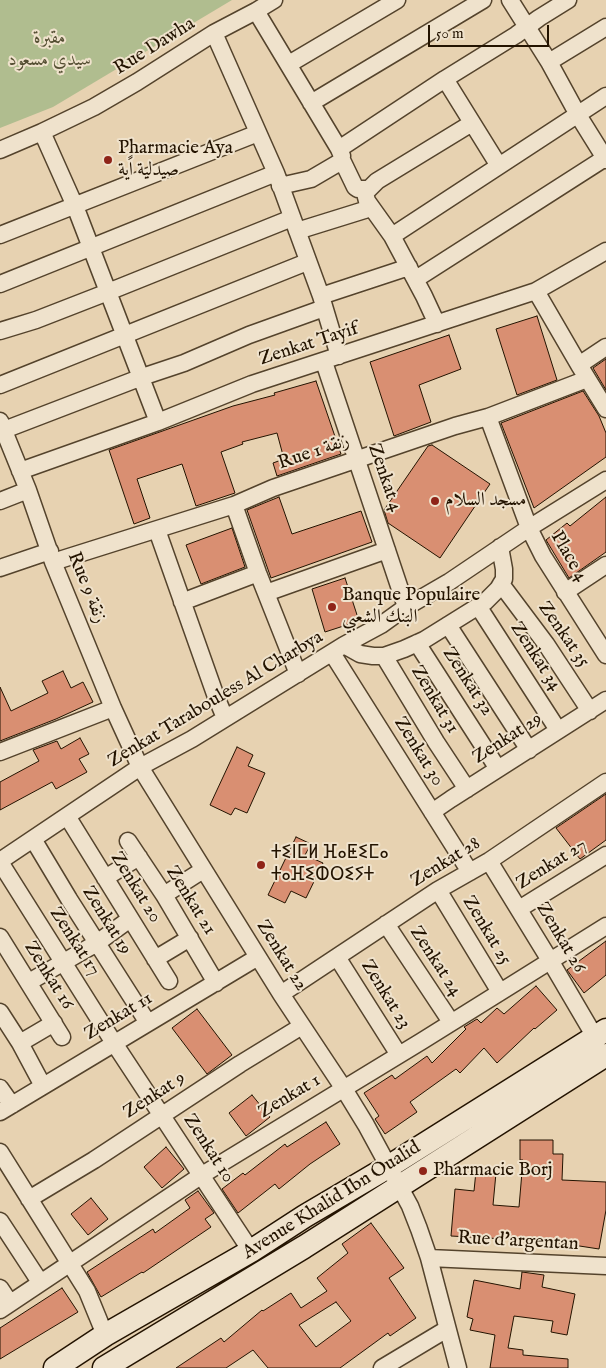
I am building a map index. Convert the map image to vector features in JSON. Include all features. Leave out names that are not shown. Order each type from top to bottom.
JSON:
[{"type":"main road","name":"Avenue Khalid Ibn Oualid","points":[[55,1368],[105,1335],[251,1252],[305,1216],[602,1041]]},
{"type":"main road","name":"Avenue Khalid Ibn Oualid","points":[[104,1368],[304,1247],[398,1187],[602,1041]]},
{"type":"street","name":"Rue Dawha","points":[[0,150],[94,107],[146,77],[214,33],[274,0]]},
{"type":"street","points":[[289,64],[397,0]]},
{"type":"street","points":[[311,103],[483,0]]},
{"type":"street","points":[[2,426],[184,363],[323,302],[412,273],[606,159],[510,0]]},
{"type":"street","points":[[340,154],[445,79],[568,0]]},
{"type":"street","points":[[256,11],[289,64],[340,154],[355,187],[358,189],[367,189],[409,160],[472,123]]},
{"type":"street","points":[[548,62],[606,27]]},
{"type":"street","name":"Zenkat 4","points":[[214,33],[278,180],[323,302],[332,359],[358,460],[406,607]]},
{"type":"street","points":[[445,79],[498,166]]},
{"type":"street","points":[[392,236],[606,96]]},
{"type":"street","points":[[42,132],[75,206],[158,422]]},
{"type":"street","points":[[0,235],[258,133]]},
{"type":"street","points":[[0,284],[90,248],[278,180],[311,179],[340,162],[340,154]]},
{"type":"street","points":[[367,189],[365,195],[371,208],[392,236],[437,324]]},
{"type":"street","points":[[0,331],[36,320],[294,224],[371,208]]},
{"type":"street","name":"Zenkat Tayif","points":[[20,471],[158,422],[252,384],[536,290],[606,251]]},
{"type":"street","points":[[0,385],[307,262]]},
{"type":"street","points":[[536,290],[606,409]]},
{"type":"street","name":"Rue 1 زنقة","points":[[0,568],[52,557],[157,530],[234,505],[273,488],[488,416],[583,372],[606,347]]},
{"type":"street","name":"Place 4","points":[[488,416],[529,528],[543,556],[565,592],[600,633],[606,656]]},
{"type":"street","name":"Rue 9 زنقة","points":[[2,426],[113,708],[140,767]]},
{"type":"street","name":"Zenkat Tarabouless Al Charbya","points":[[0,861],[140,767],[381,624],[606,480]]},
{"type":"street","points":[[0,500],[28,490]]},
{"type":"street","points":[[234,505],[258,573],[298,674]]},
{"type":"street","points":[[157,530],[225,718]]},
{"type":"street","points":[[338,649],[373,656],[384,656],[417,643],[485,602],[501,584],[504,570],[500,547]]},
{"type":"street","points":[[266,593],[387,550]]},
{"type":"street","points":[[565,592],[606,565]]},
{"type":"street","points":[[182,602],[258,573]]},
{"type":"street","name":"Zenkat 35","points":[[501,584],[546,644],[590,711]]},
{"type":"street","name":"Zenkat 34","points":[[478,606],[558,730]]},
{"type":"street","points":[[448,625],[529,750]]},
{"type":"street","name":"Zenkat 32","points":[[417,643],[498,769]]},
{"type":"street","name":"Zenkat 30","points":[[338,649],[432,812],[470,872]]},
{"type":"street","name":"Zenkat 31","points":[[384,656],[467,789]]},
{"type":"street","name":"Zenkat 29","points":[[432,812],[606,700]]},
{"type":"street","points":[[0,752],[113,708]]},
{"type":"street","name":"Zenkat 22","points":[[140,767],[281,994],[344,1089],[410,1206],[429,1258],[458,1368]]},
{"type":"street","name":"Zenkat 28","points":[[281,994],[438,890],[488,862],[606,782]]},
{"type":"street","name":"Zenkat 20","points":[[67,816],[169,982]]},
{"type":"street","name":"Zenkat 19","points":[[33,839],[148,1023]]},
{"type":"street","name":"Zenkat 21","points":[[128,841],[164,895],[216,982]]},
{"type":"street","name":"Zenkat 27","points":[[519,909],[606,855]]},
{"type":"street","points":[[105,878],[139,857]]},
{"type":"street","name":"Zenkat 17","points":[[0,861],[114,1043]]},
{"type":"street","name":"Zenkat 26","points":[[488,862],[602,1041]]},
{"type":"street","points":[[164,895],[203,870]]},
{"type":"street","name":"Zenkat 25","points":[[438,890],[500,992]]},
{"type":"street","points":[[30,982],[97,943],[130,919]]},
{"type":"street","name":"Zenkat 24","points":[[386,924],[450,1022]]},
{"type":"street","name":"Zenkat 1","points":[[5,1307],[202,1175],[551,962],[606,926]]},
{"type":"street","points":[[155,959],[190,938]]},
{"type":"street","name":"Zenkat 16","points":[[1,941],[30,982],[62,1038]]},
{"type":"street","name":"Zenkat 11","points":[[6,1108],[258,957]]},
{"type":"street","name":"Zenkat 23","points":[[337,957],[400,1055]]},
{"type":"street","points":[[0,1012],[20,1043],[43,1086]]},
{"type":"street","points":[[20,1043],[54,1023]]},
{"type":"street","name":"Zenkat 9","points":[[29,1199],[94,1160],[240,1064],[302,1026]]},
{"type":"street","name":"Zenkat 10","points":[[114,1043],[251,1252]]},
{"type":"street","points":[[0,1088],[6,1108]]},
{"type":"street","points":[[0,1152],[87,1291],[105,1335]]},
{"type":"street","points":[[0,1221],[40,1282]]},
{"type":"street","name":"Rue d'argentan","points":[[429,1258],[606,1266]]},
{"type":"street","points":[[0,1288],[5,1307]]},
{"type":"street","points":[[382,1368],[447,1329]]},
{"type":"green space","name":"مقبرة سيدي مسعود","points":[[0,0],[232,0],[53,107],[0,128]]},
{"type":"building","points":[[537,316],[557,380],[517,395],[496,329]]},
{"type":"building","points":[[449,335],[461,369],[419,385],[431,422],[394,436],[370,362]]},
{"type":"building","points":[[606,359],[606,390],[593,368]]},
{"type":"building","points":[[316,381],[341,454],[277,476],[273,463],[284,459],[277,433],[242,442],[243,444],[221,452],[235,493],[196,506],[182,464],[137,479],[150,518],[134,524],[109,450],[233,406],[275,395],[274,393]]},
{"type":"building","points":[[583,391],[599,416],[606,433],[606,457],[534,508],[501,423]]},
{"type":"building","name":"مسجد السلام","points":[[432,445],[490,484],[440,558],[388,523],[384,510],[428,446]]},
{"type":"building","points":[[279,497],[292,534],[361,511],[372,542],[271,578],[247,510]]},
{"type":"building","points":[[606,497],[606,552],[569,578],[546,540],[567,523],[570,526]]},
{"type":"building","points":[[232,528],[245,567],[201,584],[186,545]]},
{"type":"building","points":[[345,578],[359,621],[325,632],[312,589]]},
{"type":"building","points":[[63,671],[71,688],[83,682],[93,702],[0,741],[0,687],[11,711],[48,693],[42,681]]},
{"type":"building","points":[[80,738],[89,754],[79,759],[87,772],[56,789],[52,782],[0,810],[0,782],[39,761],[33,750],[57,741],[61,749]]},
{"type":"building","points":[[237,747],[253,755],[248,766],[265,773],[247,813],[235,808],[231,815],[210,805]]},
{"type":"building","points":[[606,794],[606,840],[580,859],[556,828]]},
{"type":"building","points":[[296,837],[311,844],[305,855],[323,863],[306,898],[291,891],[285,903],[268,895]]},
{"type":"building","points":[[606,941],[606,975],[584,993],[567,970]]},
{"type":"building","points":[[536,986],[557,1010],[534,1028],[497,1063],[484,1048],[460,1073],[456,1069],[410,1102],[417,1112],[385,1134],[375,1119],[379,1116],[364,1093],[392,1075],[395,1079],[427,1056],[432,1063],[466,1029],[464,1027],[477,1019],[481,1023],[497,1008],[504,1014]]},
{"type":"building","points":[[197,1009],[232,1055],[207,1074],[172,1028]]},
{"type":"building","points":[[252,1095],[270,1117],[246,1136],[229,1113]]},
{"type":"building","points":[[326,1122],[340,1144],[310,1164],[279,1189],[275,1184],[238,1213],[222,1189],[243,1173],[245,1175],[285,1144],[287,1147]]},
{"type":"building","points":[[520,1140],[553,1140],[553,1154],[563,1154],[562,1180],[606,1182],[606,1210],[599,1249],[560,1243],[559,1247],[542,1241],[451,1236],[455,1189],[474,1191],[476,1171],[496,1173],[493,1205],[519,1207],[523,1160],[520,1160]]},
{"type":"building","points":[[166,1147],[184,1169],[162,1188],[144,1167]]},
{"type":"building","points":[[198,1191],[214,1213],[205,1219],[211,1227],[143,1273],[101,1297],[87,1272],[153,1229],[155,1233],[190,1208],[185,1200]]},
{"type":"building","points":[[91,1198],[108,1219],[88,1235],[71,1214]]},
{"type":"building","points":[[371,1223],[404,1268],[389,1278],[416,1318],[390,1336],[388,1333],[340,1368],[268,1368],[253,1350],[226,1368],[176,1368],[221,1338],[224,1342],[262,1310],[291,1293],[301,1308],[327,1291],[317,1278],[348,1253],[342,1244]],"holes":[[[336,1302],[351,1321],[316,1347],[299,1325]]]},
{"type":"building","points":[[522,1272],[544,1275],[542,1287],[575,1294],[567,1335],[551,1332],[553,1321],[514,1316],[508,1348],[523,1350],[523,1355],[568,1359],[568,1368],[490,1368],[495,1335],[470,1330],[473,1319],[467,1317],[474,1280],[520,1289]]},
{"type":"building","points":[[62,1288],[78,1312],[0,1359],[0,1328]]},
{"type":"place","name":"Pharmacie Aya صيدلية اًية","points":[[108,160]]},
{"type":"place","name":"مسجد السلام","points":[[435,501]]},
{"type":"place","name":"Banque Populaire البنك الشعبي","points":[[332,607]]},
{"type":"place","name":"ⵜⵉⵏⵎⵍ ⴼⴰⵟⵉⵎⴰ ⵜⴰⴼⵉⵀⵔⵉⵢⵜ","points":[[261,865]]},
{"type":"place","name":"Pharmacie Borj","points":[[423,1171]]}]
